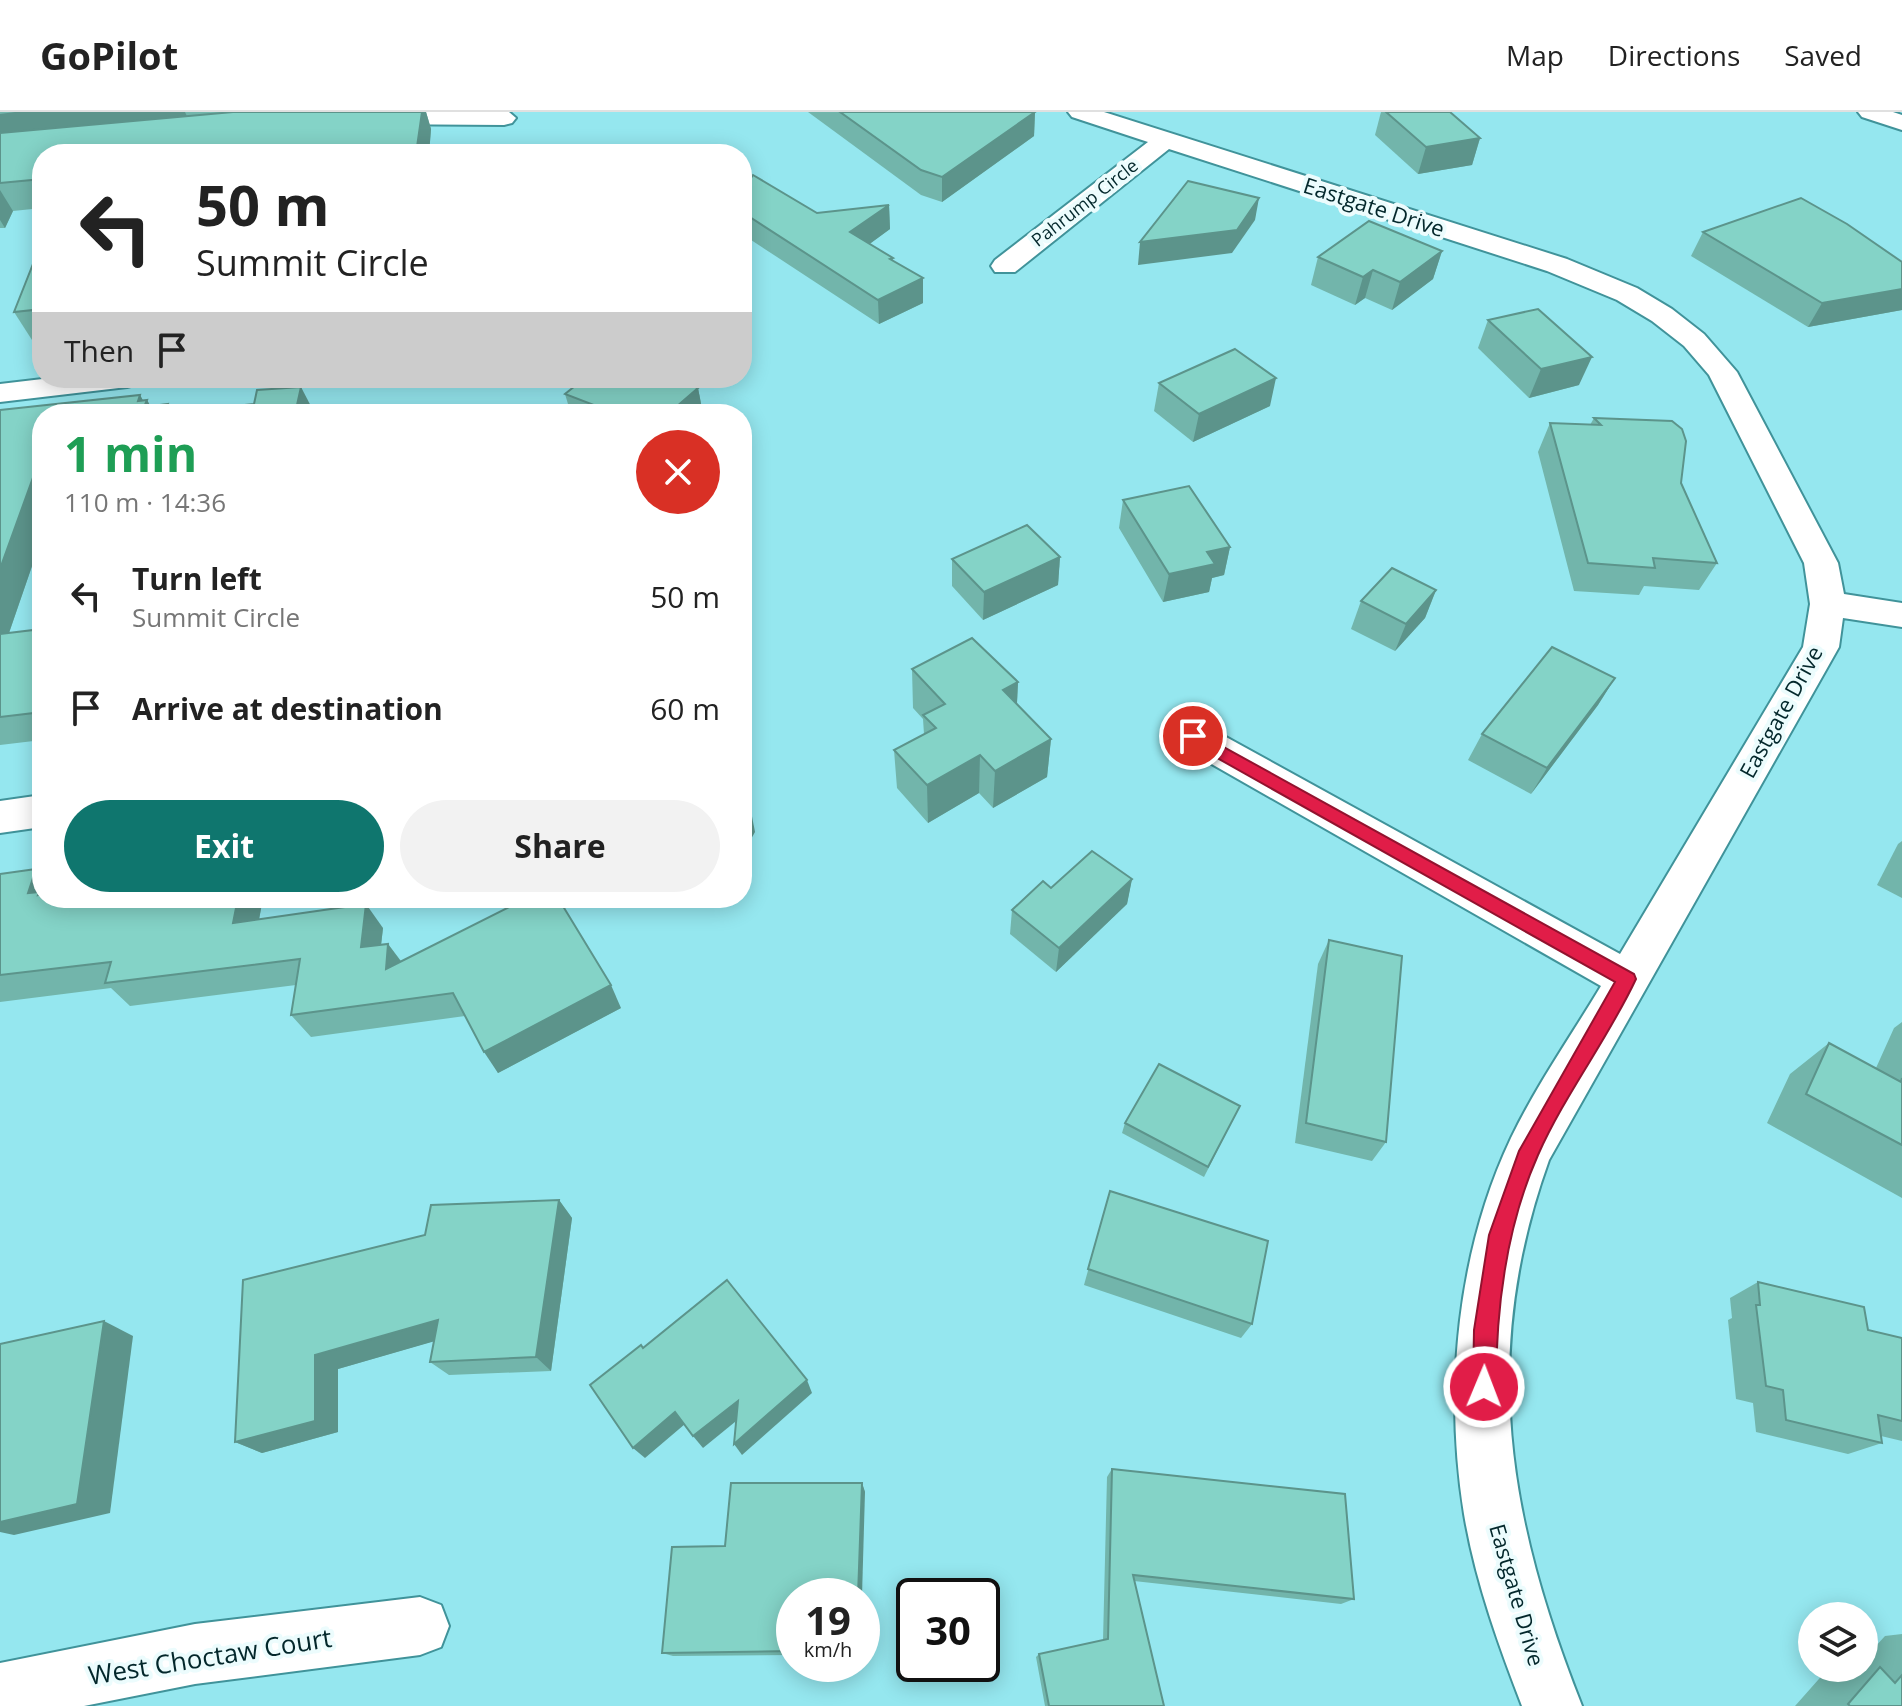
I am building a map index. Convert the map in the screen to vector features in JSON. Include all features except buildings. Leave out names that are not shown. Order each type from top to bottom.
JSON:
[{"type":"street","name":"Eastgate Drive","points":[[1080,112],[1557,265],[1627,294],[1662,315],[1694,340],[1722,372],[1821,563],[1828,604],[1821,647],[1529,1151],[1500,1235],[1485,1330],[1484,1443],[1500,1548],[1531,1651],[1552,1706]]},
{"type":"street","points":[[1870,112],[1902,123]]},
{"type":"street","points":[[355,120],[504,118]]},
{"type":"street","name":"Pahrump Circle","points":[[1005,266],[1165,140]]},
{"type":"street","points":[[0,393],[42,388]]},
{"type":"street","points":[[1828,604],[1902,615]]},
{"type":"street","points":[[1193,736],[1627,979]]},
{"type":"street","points":[[0,817],[32,812]]},
{"type":"street","name":"West Choctaw Court","points":[[0,1693],[195,1654],[420,1626]]},
{"type":"route","points":[[1193,736],[1627,979],[1529,1151],[1500,1235],[1485,1330],[1484,1387]]}]
